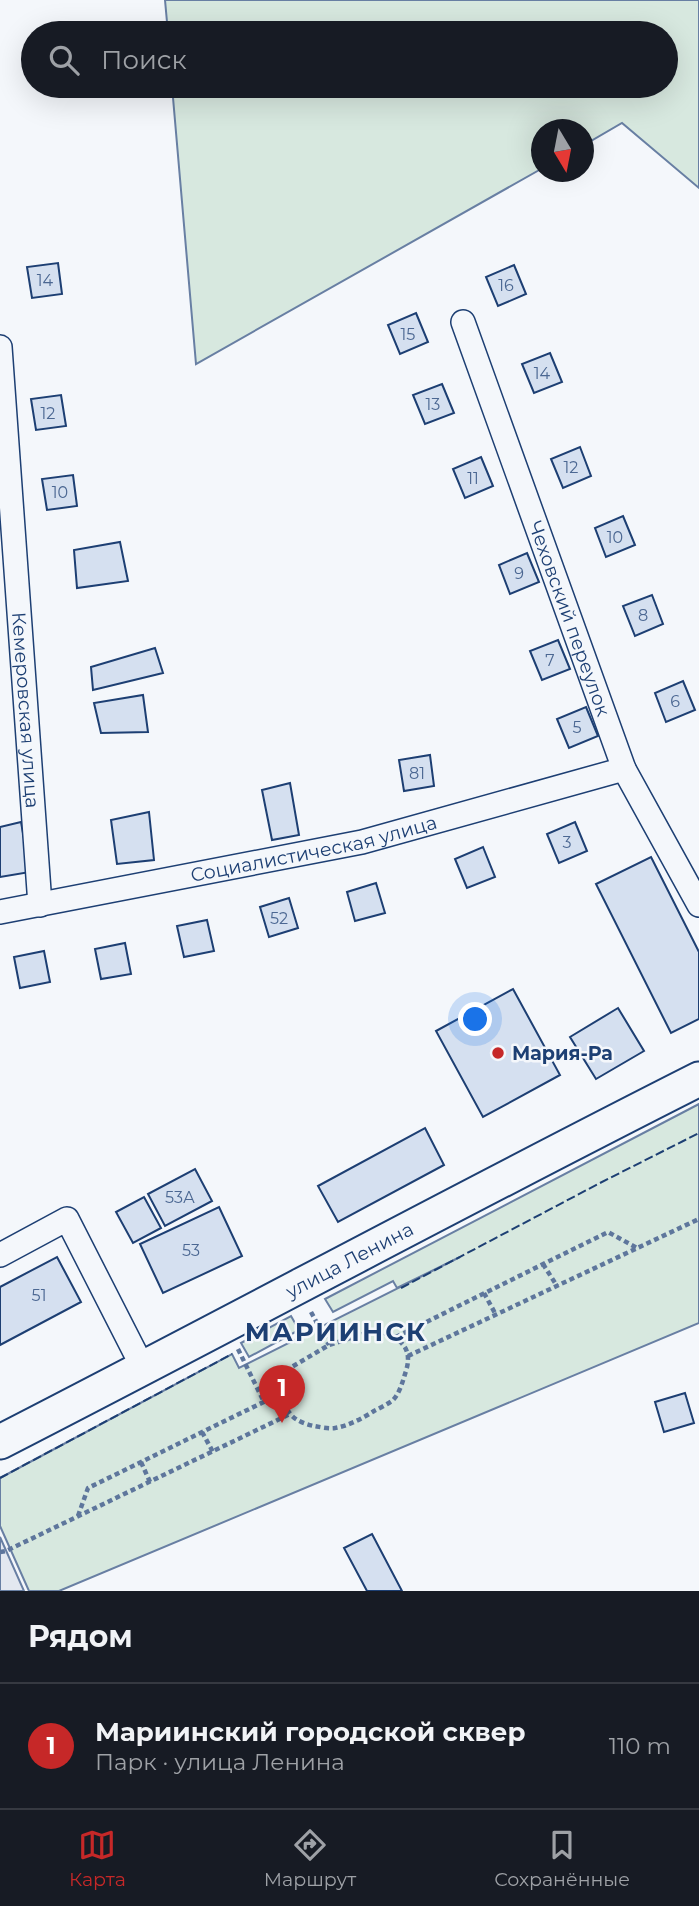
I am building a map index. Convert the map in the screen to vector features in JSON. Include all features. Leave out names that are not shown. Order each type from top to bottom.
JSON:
[{"type":"main road","name":"улица Ленина","points":[[0,1442],[699,1079]]},
{"type":"street","name":"Чеховский переулок","points":[[463,322],[624,769],[699,905]]},
{"type":"street","name":"Кемеровская улица","points":[[0,347],[40,905]]},
{"type":"street","name":"Социалистическая улица","points":[[0,912],[362,842],[624,769]]},
{"type":"street","points":[[0,1255],[67,1219],[143,1368]]},
{"type":"path","points":[[408,1356],[699,1219]]},
{"type":"path","points":[[395,1338],[608,1232],[638,1248]]},
{"type":"path","points":[[543,1264],[557,1286]]},
{"type":"path","points":[[298,1288],[329,1345]]},
{"type":"path","points":[[484,1293],[496,1315]]},
{"type":"path","points":[[376,1330],[395,1338],[401,1341],[408,1362],[393,1400],[366,1416],[333,1429],[309,1425],[290,1414],[284,1402],[284,1386],[290,1368],[329,1345],[376,1330]]},
{"type":"path","points":[[238,1350],[264,1402]]},
{"type":"path","points":[[78,1517],[88,1488],[284,1392]]},
{"type":"path","points":[[0,1552],[290,1414]]},
{"type":"path","points":[[202,1432],[213,1452]]},
{"type":"path","points":[[141,1462],[150,1482]]},
{"type":"shaded area","points":[[165,0],[699,0],[699,188],[622,123],[594,139],[594,119],[531,119],[531,175],[196,364],[173,98],[678,98],[678,21],[167,21]]},
{"type":"shaded area","points":[[699,1104],[699,1323],[59,1591],[29,1591],[0,1526],[0,1478],[232,1354],[239,1368],[460,1257],[397,1288],[393,1281],[333,1312],[325,1299]]},
{"type":"shaded area","points":[[291,1316],[299,1330],[249,1357],[241,1343]]},
{"type":"shaded area","points":[[0,1537],[24,1591],[0,1591]]},
{"type":"building","points":[[58,263],[62,294],[32,298],[27,267]]},
{"type":"building","points":[[514,265],[526,294],[498,306],[486,277]]},
{"type":"building","points":[[416,313],[428,342],[400,354],[388,325]]},
{"type":"building","points":[[550,353],[562,382],[534,393],[522,364]]},
{"type":"building","points":[[442,384],[454,413],[425,424],[413,395]]},
{"type":"building","points":[[61,395],[66,426],[36,430],[31,399]]},
{"type":"building","points":[[580,447],[591,476],[563,488],[551,459]]},
{"type":"building","points":[[481,457],[493,486],[465,498],[453,469]]},
{"type":"building","points":[[73,475],[77,506],[47,510],[42,479]]},
{"type":"building","points":[[623,516],[635,545],[606,557],[595,528]]},
{"type":"building","points":[[120,542],[128,581],[77,588],[74,550]]},
{"type":"building","points":[[527,553],[539,582],[510,594],[499,565]]},
{"type":"building","points":[[652,595],[663,624],[635,636],[623,606]]},
{"type":"building","points":[[558,640],[570,669],[542,680],[530,651]]},
{"type":"building","points":[[155,648],[163,673],[93,690],[91,667]]},
{"type":"building","points":[[683,681],[695,710],[666,722],[655,693]]},
{"type":"building","points":[[143,695],[148,732],[101,733],[94,703]]},
{"type":"building","points":[[586,707],[598,736],[569,748],[557,719]]},
{"type":"building","points":[[430,755],[434,786],[404,791],[399,760]]},
{"type":"building","points":[[290,783],[299,835],[272,840],[262,790]]},
{"type":"building","points":[[149,812],[154,860],[117,864],[111,820]]},
{"type":"building","points":[[21,822],[30,872],[0,877],[0,827]]},
{"type":"building","points":[[575,822],[587,851],[559,863],[547,834]]},
{"type":"building","points":[[483,847],[495,877],[467,888],[455,859]]},
{"type":"building","points":[[651,857],[699,952],[699,1019],[671,1033],[596,884]]},
{"type":"building","points":[[376,883],[385,913],[355,921],[347,892]]},
{"type":"building","points":[[289,898],[298,928],[269,937],[260,907]]},
{"type":"building","points":[[207,920],[214,951],[184,957],[177,926]]},
{"type":"building","points":[[125,943],[131,974],[101,979],[95,949]]},
{"type":"building","points":[[44,951],[50,982],[20,988],[14,957]]},
{"type":"building","name":"Мария-Ра","points":[[513,989],[560,1075],[483,1117],[436,1031]]},
{"type":"building","points":[[618,1008],[644,1051],[596,1079],[570,1037]]},
{"type":"building","points":[[425,1128],[444,1165],[338,1222],[318,1186]]},
{"type":"building","points":[[195,1169],[212,1201],[165,1226],[148,1194]]},
{"type":"building","points":[[144,1197],[161,1228],[133,1243],[116,1212]]},
{"type":"building","points":[[219,1207],[242,1256],[163,1293],[140,1244]]},
{"type":"building","points":[[57,1257],[81,1302],[0,1345],[0,1287]]},
{"type":"building","points":[[685,1393],[694,1423],[664,1432],[655,1402]]},
{"type":"building","points":[[372,1534],[402,1591],[367,1591],[344,1548]]},
{"type":"fence","points":[[401,1288],[699,1133]]},
{"type":"fence","points":[[0,1478],[232,1354]]},
{"type":"place","name":"Мария-Ра","points":[[498,1053]]},
{"type":"place","name":"Мариинский городской сквер","points":[[282,1423]]},
{"type":"district","name":"МАРИИНСК","points":[[336,1332]]}]
